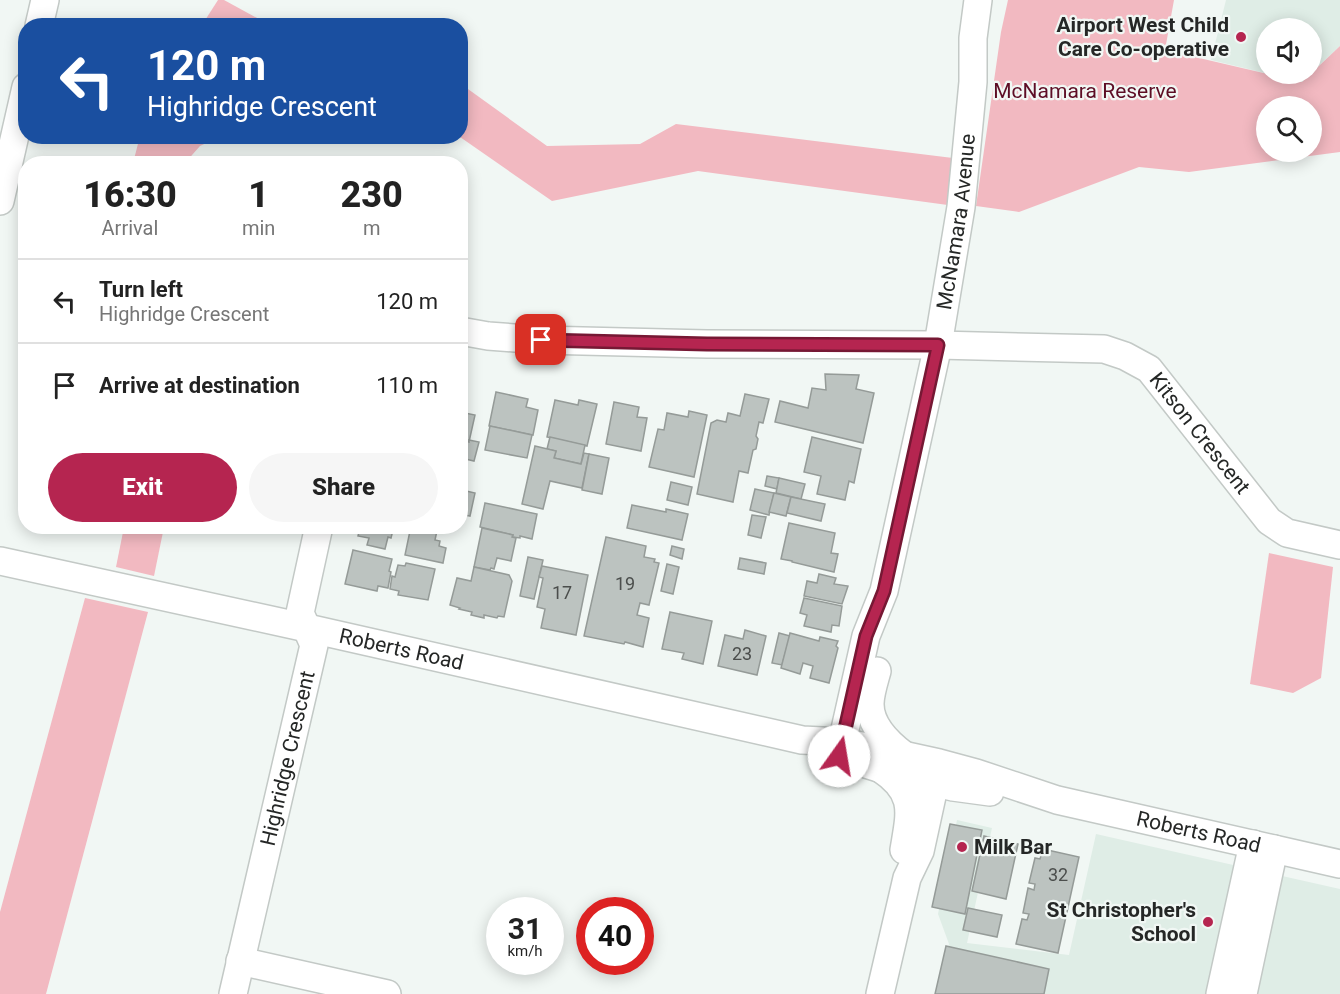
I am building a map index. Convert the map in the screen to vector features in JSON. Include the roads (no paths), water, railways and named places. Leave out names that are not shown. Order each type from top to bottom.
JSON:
[{"type":"street","points":[[41,18],[45,0]]},
{"type":"street","name":"McNamara Avenue","points":[[841,749],[866,636],[885,584],[938,345],[961,207],[973,82],[973,38],[978,0]]},
{"type":"street","points":[[0,201],[18,122]]},
{"type":"street","points":[[468,332],[541,340],[707,344],[938,345]]},
{"type":"street","name":"Kitson Crescent","points":[[938,345],[1104,349],[1125,356],[1149,369],[1269,521],[1287,533],[1340,545]]},
{"type":"street","name":"Highridge Crescent","points":[[233,994],[314,645],[300,614],[317,534]]},
{"type":"street","name":"Roberts Road","points":[[0,561],[841,749],[904,755],[937,773]]},
{"type":"street","name":"McNamara Avenue","points":[[885,584],[886,623],[870,703],[875,724],[880,733],[904,755]]},
{"type":"street","name":"Roberts Road","points":[[841,749],[882,769],[976,773],[1057,800],[1340,864]]},
{"type":"street","points":[[882,769],[902,786],[907,799],[909,815],[903,857],[907,878]]},
{"type":"street","points":[[880,994],[907,878],[920,851],[937,773]]},
{"type":"street","points":[[1220,994],[1264,847]]},
{"type":"street","points":[[1243,994],[1264,847]]},
{"type":"street","points":[[240,961],[387,994]]},
{"type":"place","name":"Airport West Child Care Co-operative","points":[[1241,37]]},
{"type":"place","name":"Milk Bar","points":[[962,847]]},
{"type":"place","name":"St Christopher's School","points":[[1208,922]]},
{"type":"park label","name":"McNamara Reserve","points":[[1085,91]]}]
